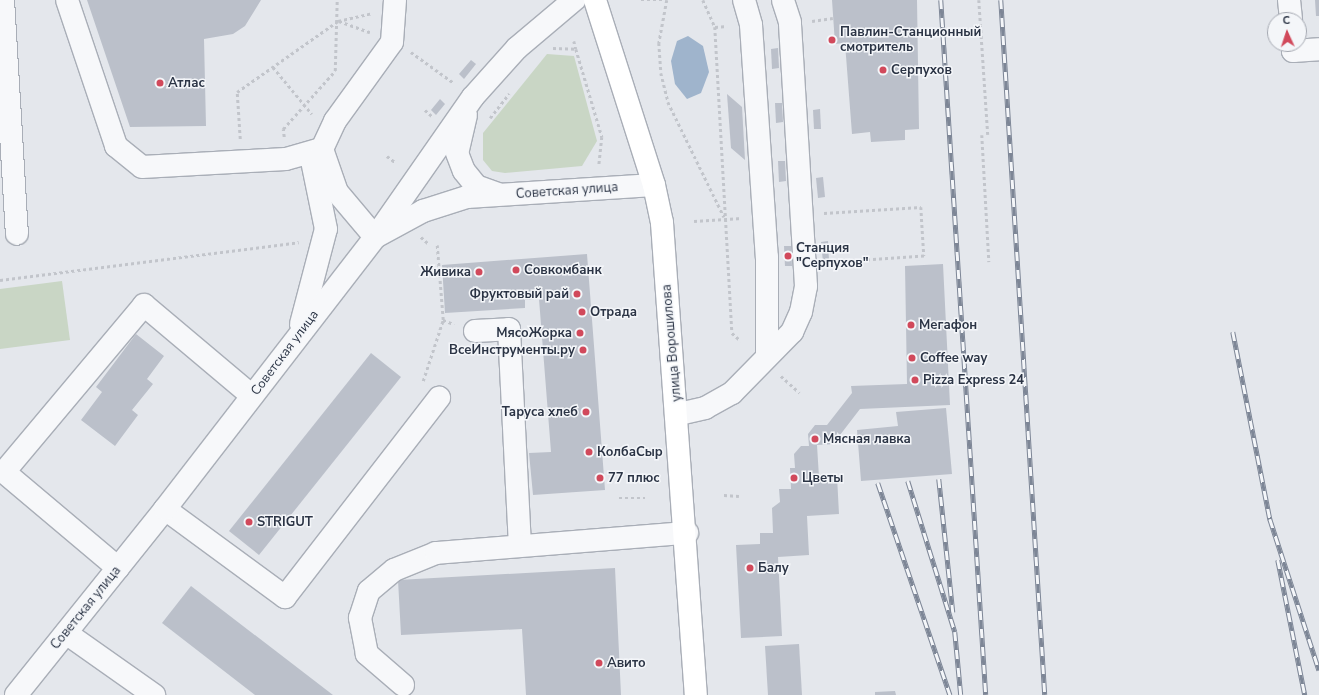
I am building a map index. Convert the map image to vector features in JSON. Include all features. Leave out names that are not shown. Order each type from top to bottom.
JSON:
[{"type":"main road","name":"улица Ворошилова","points":[[595,0],[654,185],[662,223],[679,414],[696,695]]},
{"type":"street","points":[[67,0],[116,146],[142,167],[241,163],[286,159],[316,151]]},
{"type":"street","points":[[316,151],[337,192],[375,237],[466,92],[574,0]]},
{"type":"street","points":[[744,0],[751,25],[767,257],[767,356]]},
{"type":"street","points":[[679,414],[705,408],[732,393],[792,332],[801,312],[806,286],[790,22],[783,0]]},
{"type":"street","points":[[1289,0],[1290,12]]},
{"type":"street","points":[[2,1],[17,234]]},
{"type":"street","points":[[298,335],[326,229],[316,151],[335,121],[392,42],[387,5]]},
{"type":"street","points":[[1307,50],[1319,49]]},
{"type":"street","points":[[466,92],[457,153],[464,171],[476,186],[503,196]]},
{"type":"street","name":"Советская улица","points":[[16,695],[165,509],[375,237],[445,202],[467,197],[503,196],[654,185]]},
{"type":"street","points":[[118,568],[4,472],[144,305],[252,396]]},
{"type":"street","points":[[475,331],[509,329],[520,546]]},
{"type":"street","points":[[165,509],[285,597],[430,393]]},
{"type":"street","points":[[403,685],[367,654],[360,618],[369,591],[394,570],[436,553],[687,533]]},
{"type":"street","points":[[66,633],[154,695]]},
{"type":"path","points":[[285,141],[283,129],[335,71],[338,21],[337,0]]},
{"type":"path","points":[[641,0],[663,0]]},
{"type":"path","points":[[667,0],[659,43],[661,72],[668,102],[726,219]]},
{"type":"path","points":[[703,0],[716,27],[732,333],[740,341]]},
{"type":"path","points":[[979,0],[988,135]]},
{"type":"path","points":[[241,163],[237,92],[338,21],[387,5]]},
{"type":"path","points":[[810,21],[833,18]]},
{"type":"path","points":[[338,21],[372,32]]},
{"type":"path","points":[[574,41],[602,137],[598,162],[592,165]]},
{"type":"path","points":[[546,48],[576,49]]},
{"type":"path","points":[[406,49],[466,92]]},
{"type":"path","points":[[273,67],[318,121]]},
{"type":"path","points":[[487,122],[512,91]]},
{"type":"path","points":[[425,110],[434,118]]},
{"type":"path","points":[[982,135],[989,262]]},
{"type":"path","points":[[387,156],[395,162]]},
{"type":"path","points":[[832,213],[921,207],[924,256],[836,262]]},
{"type":"path","points":[[694,221],[748,218]]},
{"type":"path","points":[[420,237],[430,245]]},
{"type":"path","points":[[0,280],[306,241]]},
{"type":"path","points":[[430,393],[443,320],[437,245]]},
{"type":"path","points":[[861,260],[861,266]]},
{"type":"path","points":[[781,376],[800,393]]},
{"type":"path","points":[[724,495],[739,496]]},
{"type":"path","points":[[618,498],[645,498]]},
{"type":"green space","points":[[547,54],[574,56],[597,141],[582,166],[505,173],[492,171],[483,160],[483,133]]},
{"type":"green space","points":[[62,281],[70,340],[0,349],[0,289]]},
{"type":"water","points":[[688,36],[703,46],[709,72],[701,93],[687,99],[675,84],[671,61],[677,41]]},
{"type":"building","name":"Атлас","points":[[87,0],[261,0],[245,26],[233,34],[204,39],[206,126],[130,127]]},
{"type":"building","name":"Серпухов","points":[[832,0],[917,0],[919,129],[905,130],[905,140],[871,142],[870,132],[852,134],[845,43],[835,44]]},
{"type":"building","points":[[1315,0],[1319,0],[1319,16],[1316,16]]},
{"type":"building","points":[[778,48],[779,68],[772,69],[771,49]]},
{"type":"building","points":[[471,60],[476,64],[464,79],[459,74]]},
{"type":"building","points":[[727,94],[742,107],[745,160],[731,148]]},
{"type":"building","points":[[440,99],[445,104],[436,115],[431,110]]},
{"type":"building","points":[[775,103],[782,103],[783,122],[776,123]]},
{"type":"building","points":[[820,109],[821,129],[814,129],[813,110]]},
{"type":"building","points":[[778,161],[785,161],[786,181],[779,182]]},
{"type":"building","points":[[823,177],[825,197],[818,198],[816,178]]},
{"type":"building","points":[[828,241],[829,261],[823,262],[821,242]]},
{"type":"building","points":[[784,246],[791,246],[792,266],[785,266]]},
{"type":"building","points":[[587,254],[605,490],[533,495],[529,453],[551,452],[539,299],[525,300],[525,308],[445,313],[442,265]]},
{"type":"building","points":[[943,264],[950,405],[860,409],[840,435],[837,432],[837,444],[817,445],[819,477],[837,476],[839,514],[807,516],[809,555],[778,557],[782,636],[741,638],[736,545],[760,544],[760,533],[773,533],[772,508],[780,502],[779,489],[791,489],[790,468],[795,468],[794,454],[801,446],[809,446],[808,434],[815,425],[827,425],[852,393],[851,386],[907,384],[905,266]]},
{"type":"building","points":[[136,334],[164,356],[147,379],[153,384],[132,410],[138,415],[115,446],[81,420],[102,392],[96,387]]},
{"type":"building","points":[[371,353],[401,377],[259,555],[229,531]]},
{"type":"building","points":[[946,408],[952,474],[861,481],[857,430],[898,426],[896,412]]},
{"type":"building","points":[[615,568],[621,695],[526,695],[522,629],[401,635],[398,580]]},
{"type":"building","points":[[191,586],[333,695],[255,695],[162,623]]},
{"type":"building","points":[[799,644],[802,695],[768,695],[765,646]]},
{"type":"building","points":[[895,691],[896,695],[875,695],[875,692]]},
{"type":"railway","points":[[941,0],[986,695]]},
{"type":"railway","points":[[1001,0],[1045,695]]},
{"type":"railway","points":[[1233,332],[1270,519],[1319,670]]},
{"type":"railway","points":[[939,479],[953,612]]},
{"type":"railway","points":[[908,481],[955,632],[961,695]]},
{"type":"railway","points":[[878,483],[950,695]]},
{"type":"railway","points":[[1278,560],[1305,695]]},
{"type":"place","name":"Павлин-Станционный смотритель","points":[[832,40]]},
{"type":"place","name":"Серпухов","points":[[883,70]]},
{"type":"place","name":"Атлас","points":[[160,83]]},
{"type":"place","name":"Станция \"Серпухов\"","points":[[788,256]]},
{"type":"place","name":"Совкомбанк","points":[[516,270]]},
{"type":"place","name":"Живика","points":[[479,272]]},
{"type":"place","name":"Фруктовый рай","points":[[577,294]]},
{"type":"place","name":"Отрада","points":[[582,312]]},
{"type":"place","name":"Мегафон","points":[[911,325]]},
{"type":"place","name":"МясоЖорка","points":[[580,333]]},
{"type":"place","name":"ВсеИнструменты.ру","points":[[583,350]]},
{"type":"place","name":"Coffee way","points":[[912,358]]},
{"type":"place","name":"Pizza Express 24","points":[[915,380]]},
{"type":"place","name":"Таруса хлеб","points":[[586,412]]},
{"type":"place","name":"Мясная лавка","points":[[815,439]]},
{"type":"place","name":"КолбаСыр","points":[[589,452]]},
{"type":"place","name":"77 плюс","points":[[600,478]]},
{"type":"place","name":"Цветы","points":[[794,478]]},
{"type":"place","name":"STRIGUT","points":[[249,522]]},
{"type":"place","name":"Балу","points":[[750,568]]},
{"type":"place","name":"Авито","points":[[599,663]]}]
